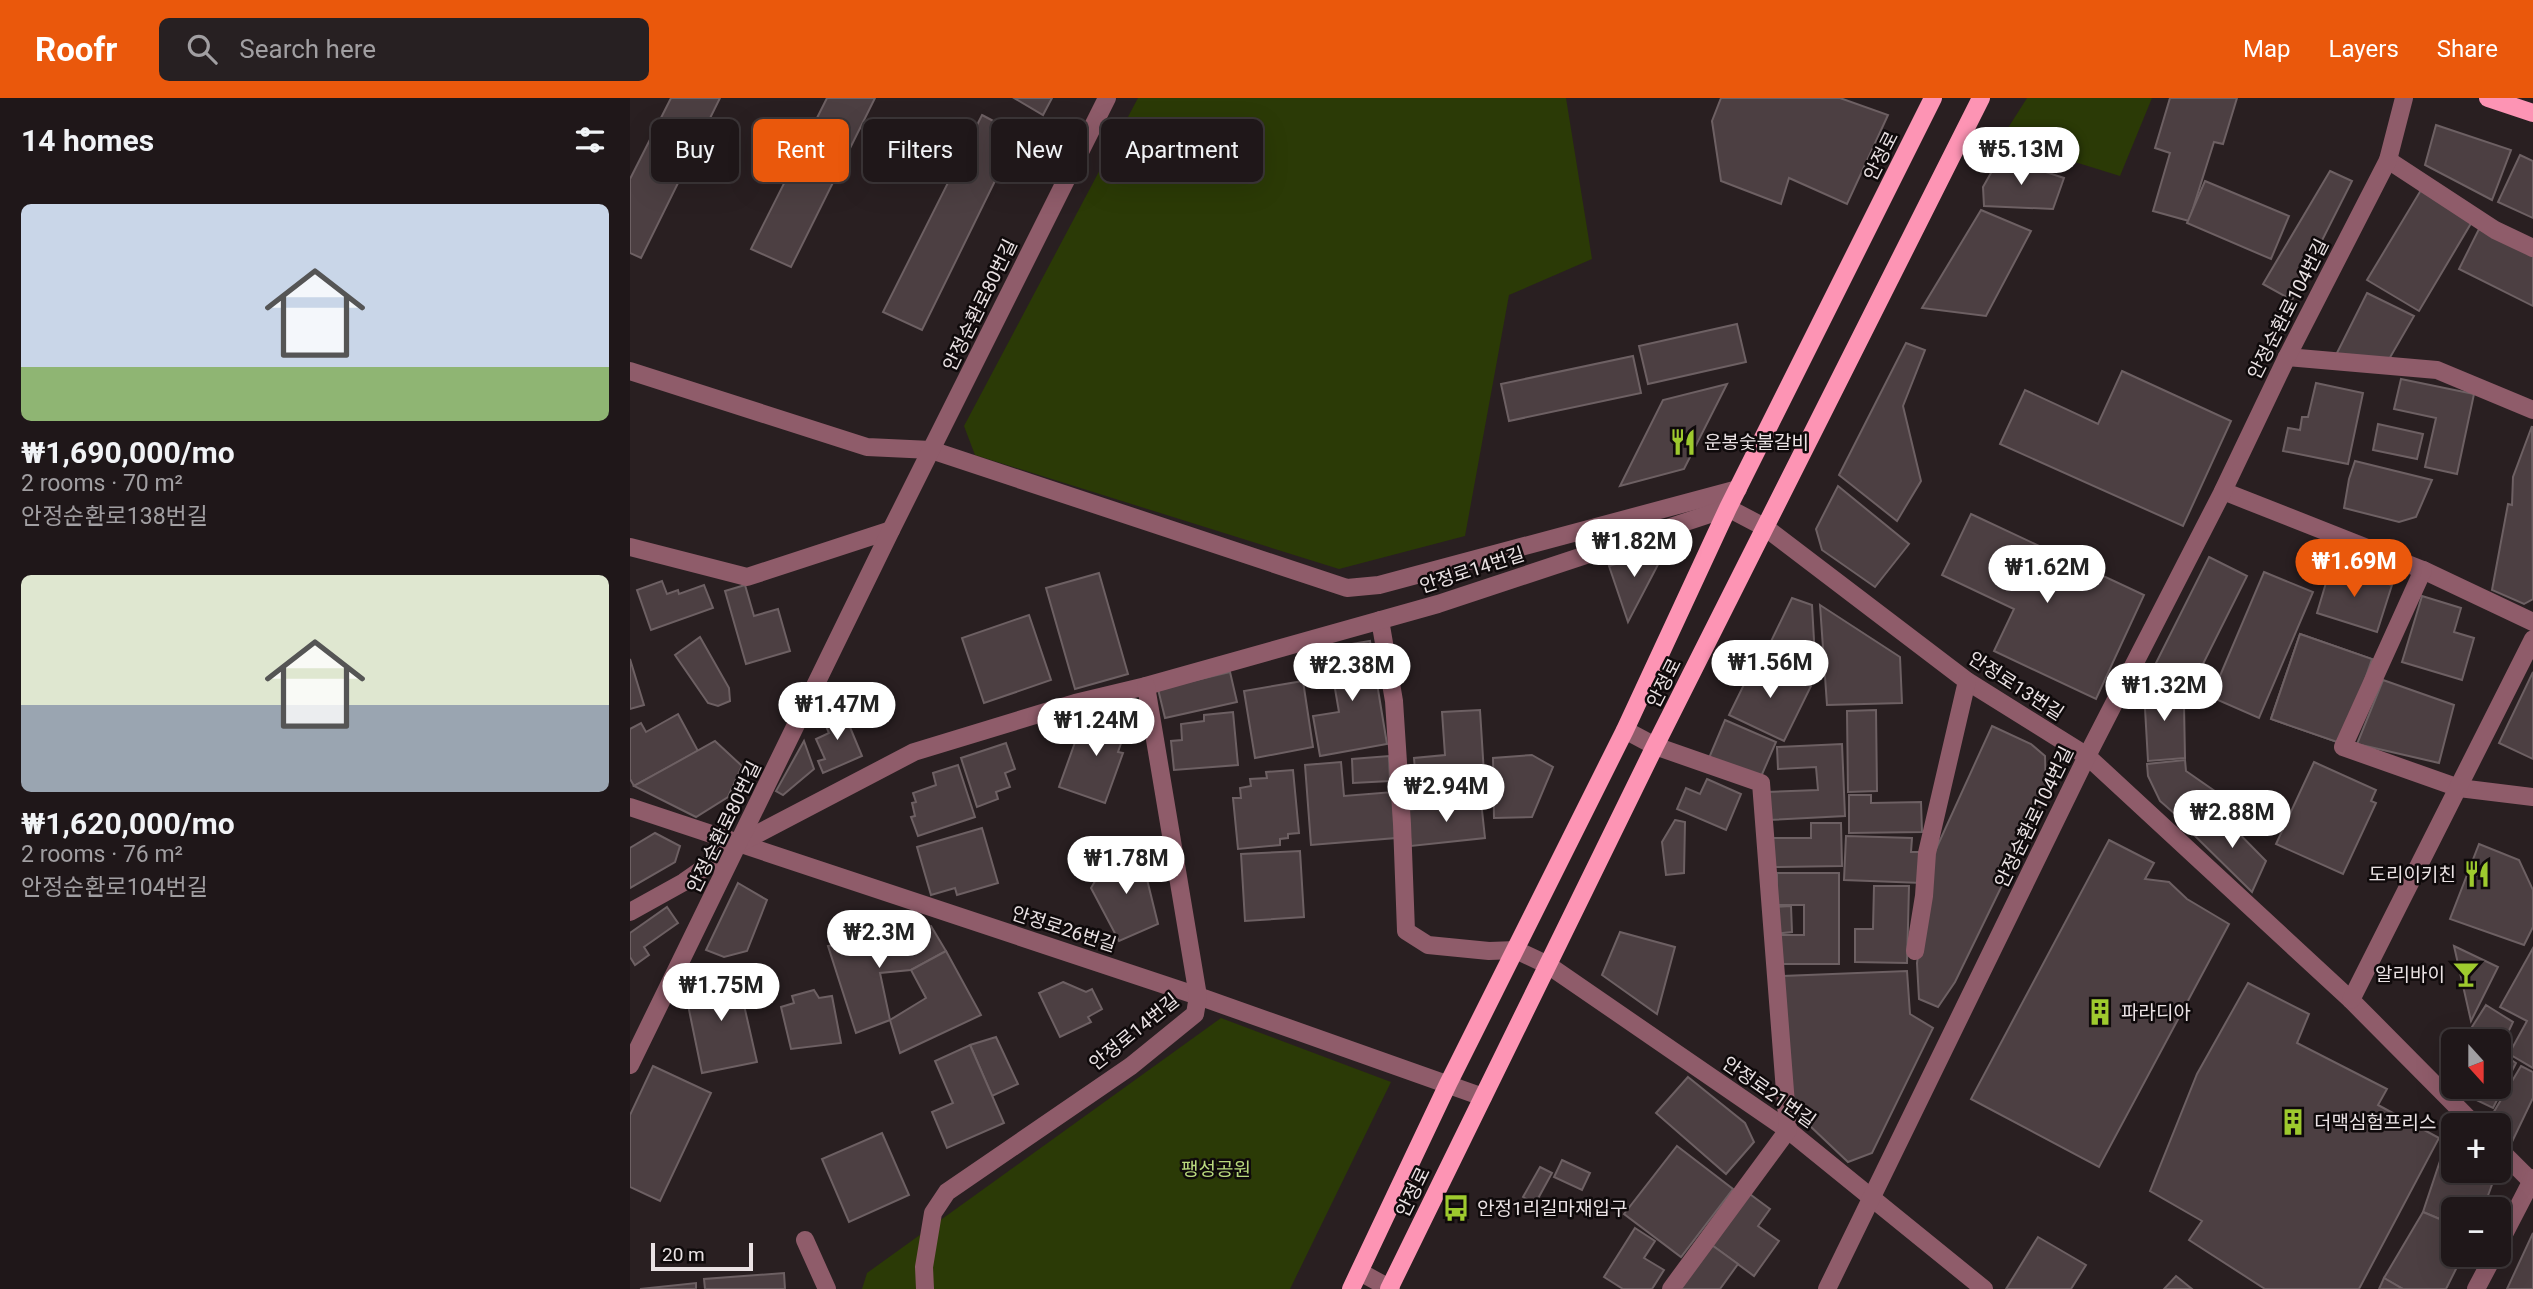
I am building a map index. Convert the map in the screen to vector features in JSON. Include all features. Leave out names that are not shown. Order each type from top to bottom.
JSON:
[{"type":"main road","name":"안정로","points":[[1351,1289],[1448,1084],[1625,730],[1728,508],[1933,98]]},
{"type":"main road","name":"안정로","points":[[1390,1289],[1656,746],[1981,98]]},
{"type":"main road","points":[[2488,98],[2533,113]]},
{"type":"street","name":"안정순환로80번길","points":[[630,1065],[891,530],[1107,98]]},
{"type":"street","name":"안정순환로104번길","points":[[1827,1289],[2087,756],[2388,160],[2404,98]]},
{"type":"street","points":[[2388,160],[2495,230],[2533,247]]},
{"type":"street","points":[[2287,357],[2437,370],[2533,410]]},
{"type":"street","points":[[630,371],[867,447],[931,450],[1348,588],[1379,585],[1738,489]]},
{"type":"street","points":[[2223,491],[2423,570],[2533,622]]},
{"type":"street","name":"안정로13번길","points":[[1728,508],[1766,528],[1967,681],[2087,756],[2351,1000],[2463,1113]]},
{"type":"street","name":"안정로14번길","points":[[630,912],[684,882],[740,843],[914,752],[1075,702],[1146,686],[1438,604],[1728,508]]},
{"type":"street","points":[[630,547],[747,577],[891,530]]},
{"type":"street","points":[[2423,570],[2343,747],[2459,788],[2533,797]]},
{"type":"street","points":[[1380,620],[1394,701],[1406,931],[1428,945],[1516,950]]},
{"type":"street","points":[[2351,1000],[2533,639]]},
{"type":"street","points":[[1915,951],[1924,896],[1927,853],[1967,681]]},
{"type":"street","name":"안정로14번길","points":[[925,1289],[923,1268],[933,1213],[947,1192],[1131,1066],[1195,1014],[1198,996],[1146,686]]},
{"type":"street","points":[[1625,730],[1656,746],[1761,783],[1788,1130],[1671,1289]]},
{"type":"street","name":"안정로26번길","points":[[630,807],[1198,996],[1483,1097]]},
{"type":"street","name":"안정로21번길","points":[[1516,950],[1548,965],[1788,1130],[1984,1289]]},
{"type":"street","points":[[2511,1160],[2532,1180],[2511,1221]]},
{"type":"street","points":[[805,1240],[827,1289]]},
{"type":"street","points":[[2476,1289],[2488,1267]]},
{"type":"street","points":[[1360,1272],[1390,1289]]},
{"type":"green space","points":[[1138,98],[1566,98],[1592,259],[1509,295],[1465,536],[1339,569],[975,455],[964,426],[1101,168],[1101,182],[1263,182],[1263,119],[1127,119]]},
{"type":"green space","points":[[2027,98],[2152,98],[2120,176],[2001,139]]},
{"type":"green space","name":"팽성공원","points":[[1221,1018],[1391,1082],[1290,1289],[862,1289],[867,1273]]},
{"type":"building","points":[[671,98],[720,98],[710,119],[660,119]]},
{"type":"building","points":[[827,98],[875,98],[849,150],[849,119],[816,119]]},
{"type":"building","points":[[1014,98],[1052,98],[1043,115]]},
{"type":"building","points":[[1721,98],[1840,98],[1888,115],[1847,204],[1789,178],[1781,204],[1721,181],[1712,121]]},
{"type":"building","points":[[2170,98],[2237,98],[2223,144],[2214,142],[2189,221],[2153,211],[2170,153],[2155,148]]},
{"type":"building","points":[[982,115],[991,120],[991,182],[994,182],[922,330],[883,312],[948,182],[977,182],[977,125]]},
{"type":"building","points":[[2436,125],[2511,150],[2492,200],[2425,165]]},
{"type":"building","points":[[651,138],[651,182],[679,182],[641,258],[630,253],[630,179]]},
{"type":"building","points":[[2520,155],[2533,161],[2533,218],[2498,202]]},
{"type":"building","points":[[2000,157],[2064,178],[2053,209],[1984,206],[1983,187]]},
{"type":"building","points":[[2330,171],[2352,181],[2292,300],[2263,284]]},
{"type":"building","points":[[2205,181],[2289,216],[2271,259],[2187,223]]},
{"type":"building","points":[[785,182],[833,182],[791,267],[751,249]]},
{"type":"building","points":[[2421,190],[2473,220],[2419,311],[2367,280]]},
{"type":"building","points":[[1981,210],[2031,231],[1986,316],[1922,308]]},
{"type":"building","points":[[2479,229],[2533,255],[2533,306],[2459,269]]},
{"type":"building","points":[[2367,293],[2414,316],[2388,361],[2336,355]]},
{"type":"building","points":[[1737,324],[1746,362],[1648,384],[1639,346]]},
{"type":"building","points":[[1906,343],[1925,350],[1903,406],[1921,481],[1897,521],[1839,475]]},
{"type":"building","points":[[1633,356],[1641,393],[1509,421],[1501,384]]},
{"type":"building","points":[[2122,371],[2231,421],[2183,526],[2000,444],[2025,390],[2098,424]]},
{"type":"building","points":[[2401,379],[2474,394],[2457,474],[2425,467],[2436,418],[2394,409]]},
{"type":"building","points":[[2316,383],[2363,393],[2348,464],[2283,451],[2288,428],[2300,430],[2302,417],[2308,417]]},
{"type":"building","points":[[1727,384],[1684,469],[1620,486],[1663,400]]},
{"type":"building","points":[[2378,424],[2423,434],[2417,459],[2373,450]]},
{"type":"building","points":[[2532,426],[2533,599],[2524,604],[2492,590],[2508,504],[2512,505],[2513,477]]},
{"type":"building","points":[[2355,461],[2432,480],[2416,517],[2399,522],[2344,508]]},
{"type":"building","points":[[1838,486],[1909,544],[1875,587],[1822,550],[1816,529]]},
{"type":"building","points":[[1971,514],[2144,595],[2096,699],[1994,651],[2014,609],[1942,575]]},
{"type":"building","points":[[1657,552],[1663,555],[1628,622],[1609,566]]},
{"type":"building","points":[[2209,557],[2247,576],[2186,698],[2148,679]]},
{"type":"building","points":[[2331,566],[2392,585],[2377,632],[2317,613]]},
{"type":"building","points":[[2264,572],[2313,592],[2259,718],[2211,697]]},
{"type":"building","points":[[1099,573],[1128,674],[1075,689],[1046,588]]},
{"type":"building","points":[[662,581],[667,594],[678,590],[679,594],[704,585],[713,608],[651,630],[637,590]]},
{"type":"building","points":[[745,585],[754,616],[778,609],[790,651],[746,664],[725,591]]},
{"type":"building","points":[[2422,596],[2461,608],[2454,632],[2474,638],[2462,680],[2402,662]]},
{"type":"building","points":[[1792,598],[1812,605],[1815,658],[1810,673],[1762,660]]},
{"type":"building","points":[[1820,605],[1900,657],[1902,703],[1827,705]]},
{"type":"building","points":[[1029,615],[1051,680],[984,703],[962,638]]},
{"type":"building","points":[[2300,634],[2372,659],[2343,744],[2271,719]],"holes":[[[2330,675],[2351,682],[2342,706],[2322,699]]]},
{"type":"building","points":[[2300,634],[2372,659],[2343,744],[2271,719]]},
{"type":"building","points":[[700,637],[729,688],[730,701],[718,706],[708,703],[675,655]]},
{"type":"building","points":[[1370,641],[1387,744],[1320,756],[1313,716],[1339,712],[1328,648]]},
{"type":"building","points":[[630,659],[644,705],[630,709]]},
{"type":"building","points":[[1756,660],[1811,686],[1784,741],[1729,715]]},
{"type":"building","points":[[1230,672],[1237,702],[1165,718],[1158,689]]},
{"type":"building","points":[[2533,672],[2533,759],[2499,743]]},
{"type":"building","points":[[2148,679],[2186,698],[2185,758],[2148,761],[2144,691]]},
{"type":"building","points":[[2383,680],[2454,705],[2439,763],[2357,744]]},
{"type":"building","points":[[1303,681],[1313,747],[1255,758],[1244,691]]},
{"type":"building","points":[[842,708],[862,756],[823,773],[818,761],[825,759],[816,739],[829,733],[822,717]]},
{"type":"building","points":[[1098,708],[1129,720],[1118,752],[1123,753],[1105,803],[1059,787],[1078,734],[1087,738]]},
{"type":"building","points":[[1480,710],[1485,790],[1417,795],[1414,758],[1445,755],[1442,712]]},
{"type":"building","points":[[1876,710],[1877,791],[1848,792],[1847,711]]},
{"type":"building","points":[[1233,712],[1238,765],[1174,770],[1171,741],[1182,740],[1181,724],[1204,721],[1204,715]]},
{"type":"building","points":[[678,714],[698,751],[634,786],[630,779],[630,729],[641,723],[646,732]]},
{"type":"building","points":[[1725,720],[1776,742],[1760,779],[1709,758]]},
{"type":"building","points":[[1992,726],[2031,744],[2045,756],[2046,795],[1955,982],[1938,1007],[1919,999],[1917,963],[1931,860]]},
{"type":"building","points":[[715,741],[742,766],[728,797],[696,817],[634,786]]},
{"type":"building","points":[[804,741],[814,769],[783,795],[776,791]]},
{"type":"building","points":[[1006,743],[1015,769],[1005,773],[1010,787],[996,792],[998,799],[977,807],[961,758]]},
{"type":"building","points":[[1842,744],[1845,816],[1768,820],[1767,792],[1818,790],[1816,767],[1778,769],[1777,747]]},
{"type":"building","points":[[1532,755],[1553,767],[1532,817],[1494,818],[1493,758]]},
{"type":"building","points":[[1389,756],[1390,781],[1353,783],[1352,759]]},
{"type":"building","points":[[2185,760],[2186,771],[2219,794],[2192,829],[2160,801],[2148,776],[2147,764]]},
{"type":"building","points":[[1341,762],[1344,796],[1393,792],[1396,838],[1311,845],[1305,765]]},
{"type":"building","points":[[2314,762],[2376,790],[2371,801],[2376,803],[2343,874],[2276,844]]},
{"type":"building","points":[[958,765],[975,817],[918,836],[911,817],[915,816],[912,803],[916,802],[913,793],[936,785],[933,773]]},
{"type":"building","points":[[1293,770],[1299,833],[1288,834],[1288,838],[1280,839],[1280,845],[1238,849],[1233,798],[1241,798],[1240,788],[1251,786],[1250,779],[1267,778],[1266,772]]},
{"type":"building","points":[[1707,779],[1741,794],[1726,830],[1677,809],[1686,788],[1700,794]]},
{"type":"building","points":[[1849,795],[1871,795],[1871,803],[1921,802],[1922,832],[1849,833]]},
{"type":"building","points":[[1481,801],[1485,838],[1411,846],[1407,810]]},
{"type":"building","points":[[2217,811],[2266,861],[2252,892],[2194,835]]},
{"type":"building","points":[[1675,820],[1685,822],[1684,873],[1666,875],[1662,842]]},
{"type":"building","points":[[1811,823],[1841,823],[1842,866],[1773,867],[1773,838],[1811,838]]},
{"type":"building","points":[[982,828],[998,883],[957,895],[955,888],[931,895],[917,847]]},
{"type":"building","points":[[655,833],[680,846],[675,862],[630,888],[630,848]]},
{"type":"building","points":[[1846,836],[1912,838],[1911,852],[1923,852],[1922,883],[1844,880]]},
{"type":"building","name":"파라디아","points":[[2109,840],[2154,863],[2145,879],[2169,882],[2187,899],[2229,924],[2099,1167],[1971,1099]]},
{"type":"building","points":[[2479,844],[2519,860],[2533,890],[2533,927],[2524,945],[2450,919]]},
{"type":"building","points":[[1140,851],[1158,924],[1119,941],[1091,888],[1105,864]]},
{"type":"building","points":[[1300,851],[1304,917],[1245,921],[1241,854]]},
{"type":"building","points":[[1777,873],[1839,873],[1839,964],[1776,964],[1776,935],[1804,935],[1804,905],[1777,905]]},
{"type":"building","points":[[738,883],[767,900],[747,951],[724,957],[706,950]]},
{"type":"building","points":[[1874,886],[1909,886],[1907,963],[1855,962],[1855,929],[1873,929]]},
{"type":"building","points":[[1791,906],[1792,932],[1774,934],[1772,907]]},
{"type":"building","points":[[667,907],[678,923],[644,947],[649,955],[635,965],[630,957],[630,933]]},
{"type":"building","points":[[931,926],[946,951],[911,970],[880,973],[890,1020],[856,1033],[828,946]]},
{"type":"building","points":[[1620,932],[1675,947],[1657,1014],[1602,975]]},
{"type":"building","points":[[2454,946],[2498,967],[2471,1021]]},
{"type":"building","points":[[2533,948],[2533,1068],[2511,1055],[2527,1021],[2500,1007]]},
{"type":"building","points":[[946,951],[981,1015],[900,1053],[890,1020],[926,998],[911,970]]},
{"type":"building","points":[[736,970],[757,1062],[702,1073],[688,1005],[703,974]]},
{"type":"building","points":[[1907,971],[1910,1014],[1933,1028],[1872,1153],[1848,1162],[1790,1107],[1783,976]]},
{"type":"building","points":[[1063,982],[1086,992],[1092,989],[1102,1009],[1088,1017],[1091,1022],[1060,1037],[1039,993]]},
{"type":"building","name":"더맥심험프리스","points":[[2248,983],[2309,1014],[2297,1043],[2387,1089],[2378,1105],[2439,1138],[2359,1289],[2265,1289],[2189,1240],[2202,1221],[2150,1191],[2197,1074]]},
{"type":"building","points":[[814,990],[819,998],[832,996],[841,1043],[791,1049],[781,1007],[794,1003],[792,996]]},
{"type":"building","points":[[2486,1005],[2513,1022],[2510,1029],[2471,1029]]},
{"type":"building","points":[[996,1037],[1018,1084],[992,1096],[970,1045]]},
{"type":"building","points":[[970,1045],[1004,1123],[947,1148],[932,1112],[953,1103],[935,1061]]},
{"type":"building","points":[[2511,1060],[2516,1063],[2511,1073]]},
{"type":"building","points":[[653,1066],[711,1093],[660,1201],[630,1187],[630,1115]]},
{"type":"building","points":[[2521,1066],[2533,1072],[2533,1098],[2511,1144],[2511,1113],[2493,1113],[2501,1099],[2511,1099],[2511,1083]]},
{"type":"building","points":[[1688,1077],[1745,1123],[1754,1142],[1726,1174],[1656,1113]]},
{"type":"building","points":[[2474,1099],[2498,1099],[2493,1108]]},
{"type":"building","points":[[882,1133],[909,1195],[849,1222],[822,1159]]},
{"type":"building","points":[[1677,1146],[1733,1189],[1681,1257],[1624,1214]]},
{"type":"building","points":[[2441,1158],[2441,1183],[2493,1183],[2487,1197],[2441,1197],[2441,1220],[2423,1212]]},
{"type":"building","points":[[1562,1160],[1590,1173],[1582,1190],[1554,1177]]},
{"type":"building","points":[[1540,1167],[1552,1173],[1535,1204],[1523,1197]]},
{"type":"building","points":[[1747,1192],[1770,1209],[1758,1226],[1779,1241],[1754,1276],[1709,1243]]},
{"type":"building","points":[[2423,1212],[2441,1220],[2441,1267],[2457,1267],[2446,1289],[2403,1289],[2384,1278]]},
{"type":"building","points":[[1635,1228],[1655,1241],[1644,1258],[1664,1270],[1652,1289],[1623,1289],[1604,1277]]},
{"type":"building","points":[[2533,1233],[2533,1289],[2507,1289]]},
{"type":"building","points":[[2038,1237],[2086,1265],[2071,1289],[2006,1289]]},
{"type":"building","points":[[1709,1243],[1738,1264],[1720,1289],[1677,1289]]},
{"type":"building","points":[[784,1273],[785,1289],[705,1289],[704,1279]]},
{"type":"building","points":[[2176,1276],[2192,1289],[2164,1289]]},
{"type":"building","points":[[2384,1278],[2403,1289],[2379,1289]]},
{"type":"building","points":[[696,1283],[696,1289],[640,1289]]},
{"type":"place","name":"운봉숯불갈비","points":[[1683,442]]},
{"type":"place","name":"도리이키친","points":[[2477,874]]},
{"type":"place","name":"알리바이","points":[[2466,974]]},
{"type":"place","name":"파라디아","points":[[2100,1012]]},
{"type":"place","name":"더맥심험프리스","points":[[2293,1122]]},
{"type":"place","name":"안정1리길마재입구","points":[[1456,1208]]}]
